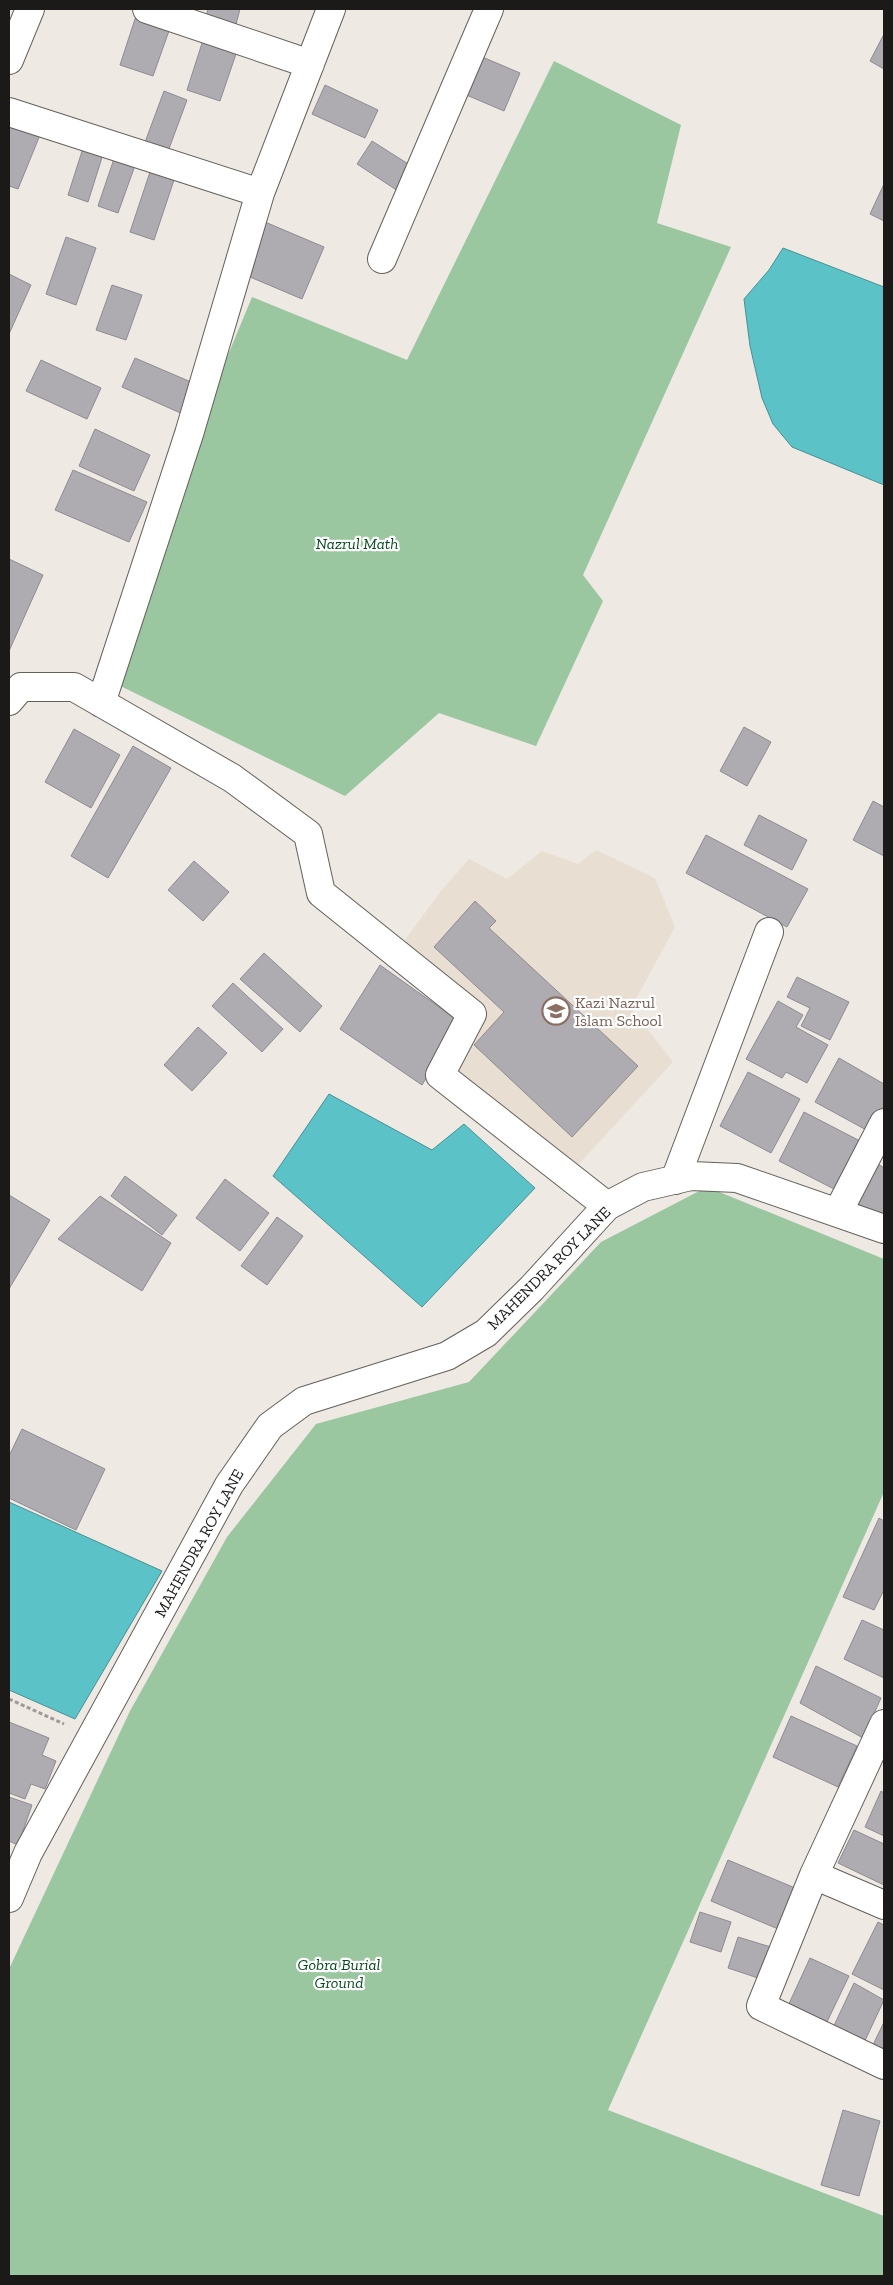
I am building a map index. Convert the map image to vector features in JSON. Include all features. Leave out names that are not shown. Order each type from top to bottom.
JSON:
[{"type":"street","points":[[9,60],[30,9]]},
{"type":"street","points":[[147,9],[310,64]]},
{"type":"street","points":[[101,703],[189,434],[260,193],[330,9]]},
{"type":"street","points":[[382,259],[489,9]]},
{"type":"street","points":[[9,112],[260,193]]},
{"type":"street","points":[[9,702],[21,687],[74,687],[232,778],[308,834],[321,893],[472,1014],[440,1075],[607,1206]]},
{"type":"street","points":[[675,1180],[769,932]]},
{"type":"street","points":[[838,1212],[884,1123]]},
{"type":"street","name":"MAHENDRA ROY LANE","points":[[9,1898],[28,1853],[229,1485],[270,1426],[304,1401],[447,1356],[486,1333],[532,1288],[607,1206],[643,1187],[691,1176],[737,1178],[884,1229]]},
{"type":"street","points":[[884,1724],[814,1875],[760,2006],[884,2066]]},
{"type":"street","points":[[814,1875],[884,1905]]},
{"type":"path","points":[[9,1699],[92,1736]]},
{"type":"shaded area","name":"Kazi Nazrul Islam School","points":[[596,850],[655,878],[675,927],[631,1008],[673,1062],[576,1167],[455,1072],[482,1014],[399,948],[441,891],[469,859],[507,879],[542,851],[578,864]]},
{"type":"green space","name":"Nazrul Math","points":[[554,61],[681,125],[657,223],[731,247],[583,575],[603,601],[536,746],[439,713],[345,796],[96,674],[252,297],[407,360]]},
{"type":"green space","name":"Gobra Burial Ground","points":[[707,1187],[884,1259],[884,1492],[608,2110],[884,2216],[884,2276],[9,2276],[9,1969],[130,1711],[227,1537],[316,1424],[469,1382],[601,1242]]},
{"type":"water","points":[[783,248],[884,287],[884,485],[792,447],[773,424],[762,398],[750,346],[744,299],[769,270]]},
{"type":"water","points":[[329,1094],[432,1150],[464,1124],[535,1188],[422,1307],[273,1176]]},
{"type":"water","points":[[9,1502],[162,1571],[75,1719],[9,1690]]},
{"type":"building","points":[[208,9],[240,9],[235,28],[205,20]]},
{"type":"building","points":[[136,16],[170,28],[153,76],[120,65]]},
{"type":"building","points":[[884,34],[884,69],[870,61]]},
{"type":"building","points":[[204,37],[238,48],[220,101],[187,90]]},
{"type":"building","points":[[473,53],[520,73],[504,111],[457,91]]},
{"type":"building","points":[[325,85],[378,110],[365,138],[312,114]]},
{"type":"building","points":[[164,91],[187,100],[167,154],[144,145]]},
{"type":"building","points":[[9,122],[40,135],[18,189],[9,186]]},
{"type":"building","points":[[372,141],[413,167],[398,191],[357,164]]},
{"type":"building","points":[[84,145],[104,151],[88,202],[68,195]]},
{"type":"building","points":[[117,150],[138,157],[118,213],[98,206]]},
{"type":"building","points":[[152,166],[176,174],[154,240],[130,232]]},
{"type":"building","points":[[884,184],[884,221],[870,214]]},
{"type":"building","points":[[265,222],[324,247],[302,299],[243,274]]},
{"type":"building","points":[[66,237],[96,248],[76,305],[46,294]]},
{"type":"building","points":[[9,274],[31,285],[9,334]]},
{"type":"building","points":[[112,285],[142,295],[126,340],[96,330]]},
{"type":"building","points":[[135,358],[198,385],[185,415],[122,387]]},
{"type":"building","points":[[41,360],[101,388],[87,419],[26,391]]},
{"type":"building","points":[[95,429],[150,455],[134,491],[79,466]]},
{"type":"building","points":[[73,470],[147,502],[129,542],[55,510]]},
{"type":"building","points":[[9,559],[43,575],[9,651]]},
{"type":"building","points":[[744,727],[771,742],[747,786],[720,771]]},
{"type":"building","points":[[74,729],[120,755],[91,808],[45,782]]},
{"type":"building","points":[[133,746],[171,768],[108,878],[71,856]]},
{"type":"building","points":[[873,801],[884,807],[884,856],[853,840]]},
{"type":"building","points":[[759,815],[807,840],[792,870],[744,845]]},
{"type":"building","points":[[706,835],[808,889],[787,927],[686,873]]},
{"type":"building","points":[[194,861],[229,892],[203,921],[168,890]]},
{"type":"building","name":"Kazi Nazrul Islam School","points":[[475,901],[496,921],[489,928],[638,1066],[572,1137],[474,1045],[504,1012],[434,947]]},
{"type":"building","points":[[264,953],[322,1006],[300,1032],[240,979]]},
{"type":"building","points":[[380,965],[460,1022],[422,1085],[340,1029]]},
{"type":"building","points":[[797,977],[849,1002],[830,1040],[801,1026],[810,1008],[787,997]]},
{"type":"building","points":[[233,983],[283,1029],[262,1052],[212,1006]]},
{"type":"building","points":[[778,1001],[803,1015],[796,1027],[828,1045],[807,1083],[786,1072],[782,1078],[746,1059]]},
{"type":"building","points":[[198,1027],[227,1053],[192,1091],[164,1065]]},
{"type":"building","points":[[839,1058],[884,1084],[884,1106],[870,1132],[815,1102]]},
{"type":"building","points":[[748,1072],[800,1099],[771,1153],[720,1126]]},
{"type":"building","points":[[804,1112],[862,1142],[838,1191],[779,1161]]},
{"type":"building","points":[[878,1164],[884,1168],[884,1217],[858,1204]]},
{"type":"building","points":[[125,1176],[177,1215],[162,1235],[111,1196]]},
{"type":"building","points":[[225,1179],[269,1213],[240,1251],[196,1218]]},
{"type":"building","points":[[9,1195],[50,1220],[9,1289]]},
{"type":"building","points":[[100,1196],[171,1243],[142,1291],[58,1239]]},
{"type":"building","points":[[277,1217],[303,1236],[267,1285],[241,1266]]},
{"type":"building","points":[[22,1429],[105,1469],[76,1530],[9,1498],[9,1456]]},
{"type":"building","points":[[879,1518],[884,1521],[884,1590],[874,1610],[843,1597]]},
{"type":"building","points":[[862,1620],[884,1630],[884,1678],[844,1659]]},
{"type":"building","points":[[816,1666],[881,1698],[863,1738],[800,1703]]},
{"type":"building","points":[[791,1716],[857,1746],[838,1787],[773,1757]]},
{"type":"building","points":[[9,1722],[49,1738],[42,1755],[56,1761],[45,1789],[31,1784],[25,1799],[9,1793]]},
{"type":"building","points":[[881,1791],[884,1793],[884,1836],[865,1827]]},
{"type":"building","points":[[9,1797],[32,1805],[18,1845],[9,1841]]},
{"type":"building","points":[[854,1830],[884,1844],[884,1885],[838,1863]]},
{"type":"building","points":[[728,1860],[800,1890],[783,1931],[711,1901]]},
{"type":"building","points":[[700,1912],[731,1922],[721,1952],[690,1942]]},
{"type":"building","points":[[878,1922],[884,1925],[884,1990],[852,1974]]},
{"type":"building","points":[[738,1937],[774,1948],[764,1980],[728,1968]]},
{"type":"building","points":[[810,1958],[849,1976],[825,2026],[787,2008]]},
{"type":"building","points":[[854,1983],[884,2000],[862,2047],[831,2032]]},
{"type":"building","points":[[884,2022],[884,2055],[871,2049]]},
{"type":"building","points":[[843,2110],[880,2121],[859,2196],[821,2185]]},
{"type":"place","name":"Kazi Nazrul Islam School","points":[[556,1011]]}]
